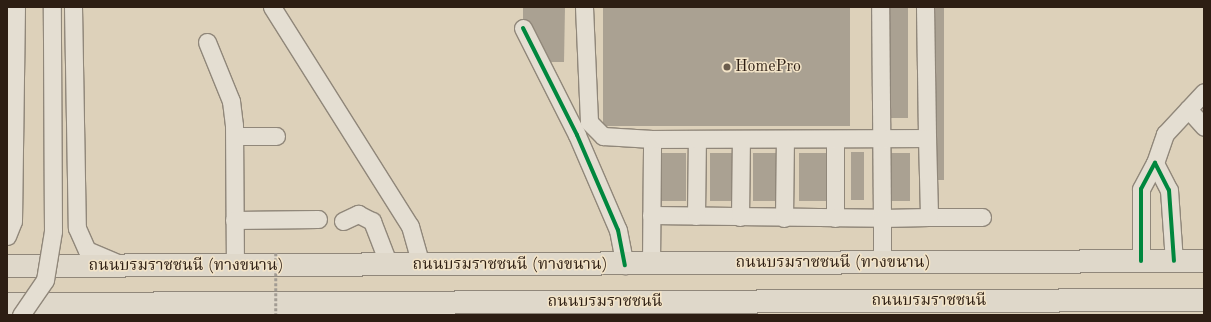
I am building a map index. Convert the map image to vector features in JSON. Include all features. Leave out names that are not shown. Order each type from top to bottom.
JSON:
[{"type":"main road","name":"ถนนบรมราชชนนี (ทางขนาน)","points":[[7,266],[625,265],[1141,261],[1204,262]]},
{"type":"main road","name":"ถนนบรมราชชนนี","points":[[7,304],[1204,300]]},
{"type":"street","points":[[7,236],[13,221],[16,7]]},
{"type":"street","points":[[21,315],[45,280],[53,231],[52,7]]},
{"type":"street","points":[[73,7],[79,240],[87,250],[130,266]]},
{"type":"street","points":[[272,7],[410,226],[421,265]]},
{"type":"street","points":[[584,7],[589,122],[603,136],[697,140],[835,140],[926,138]]},
{"type":"street","points":[[880,7],[879,138],[882,262]]},
{"type":"street","points":[[925,7],[926,138],[929,217]]},
{"type":"street","points":[[523,28],[577,135],[618,230],[625,265]]},
{"type":"street","points":[[207,42],[231,101],[235,136],[235,266]]},
{"type":"street","points":[[1141,261],[1141,189],[1155,163],[1166,134],[1204,92]]},
{"type":"street","points":[[1188,108],[1204,127]]},
{"type":"street","points":[[235,136],[276,136]]},
{"type":"street","points":[[651,264],[652,139]]},
{"type":"street","points":[[740,139],[740,217]]},
{"type":"street","points":[[696,216],[697,140]]},
{"type":"street","points":[[784,218],[785,140]]},
{"type":"street","points":[[835,140],[836,218]]},
{"type":"street","points":[[1155,163],[1169,190],[1174,262]]},
{"type":"street","points":[[343,221],[358,214],[372,221],[389,265]]},
{"type":"street","points":[[651,215],[784,218],[982,217]]},
{"type":"street","points":[[234,220],[318,219]]},
{"type":"path","points":[[276,253],[276,315]]},
{"type":"building","points":[[523,7],[565,7],[564,62],[543,62],[523,22]]},
{"type":"building","name":"HomePro","points":[[603,7],[850,7],[850,126],[603,126]]},
{"type":"building","points":[[885,7],[908,7],[908,118],[885,118]]},
{"type":"building","points":[[931,7],[944,7],[944,180],[931,180]]},
{"type":"building","points":[[851,152],[864,152],[864,200],[851,200]]},
{"type":"building","points":[[658,153],[686,153],[686,201],[658,201]]},
{"type":"building","points":[[710,153],[733,153],[733,201],[710,201]]},
{"type":"building","points":[[753,153],[776,153],[776,201],[753,201]]},
{"type":"building","points":[[799,153],[827,153],[827,201],[799,201]]},
{"type":"building","points":[[887,153],[910,153],[910,201],[887,201]]},
{"type":"cycle path","points":[[523,28],[577,135],[618,230],[625,265]]},
{"type":"cycle path","points":[[1141,261],[1141,189],[1155,163],[1169,190],[1174,261]]},
{"type":"place","name":"HomePro","points":[[727,67]]}]
